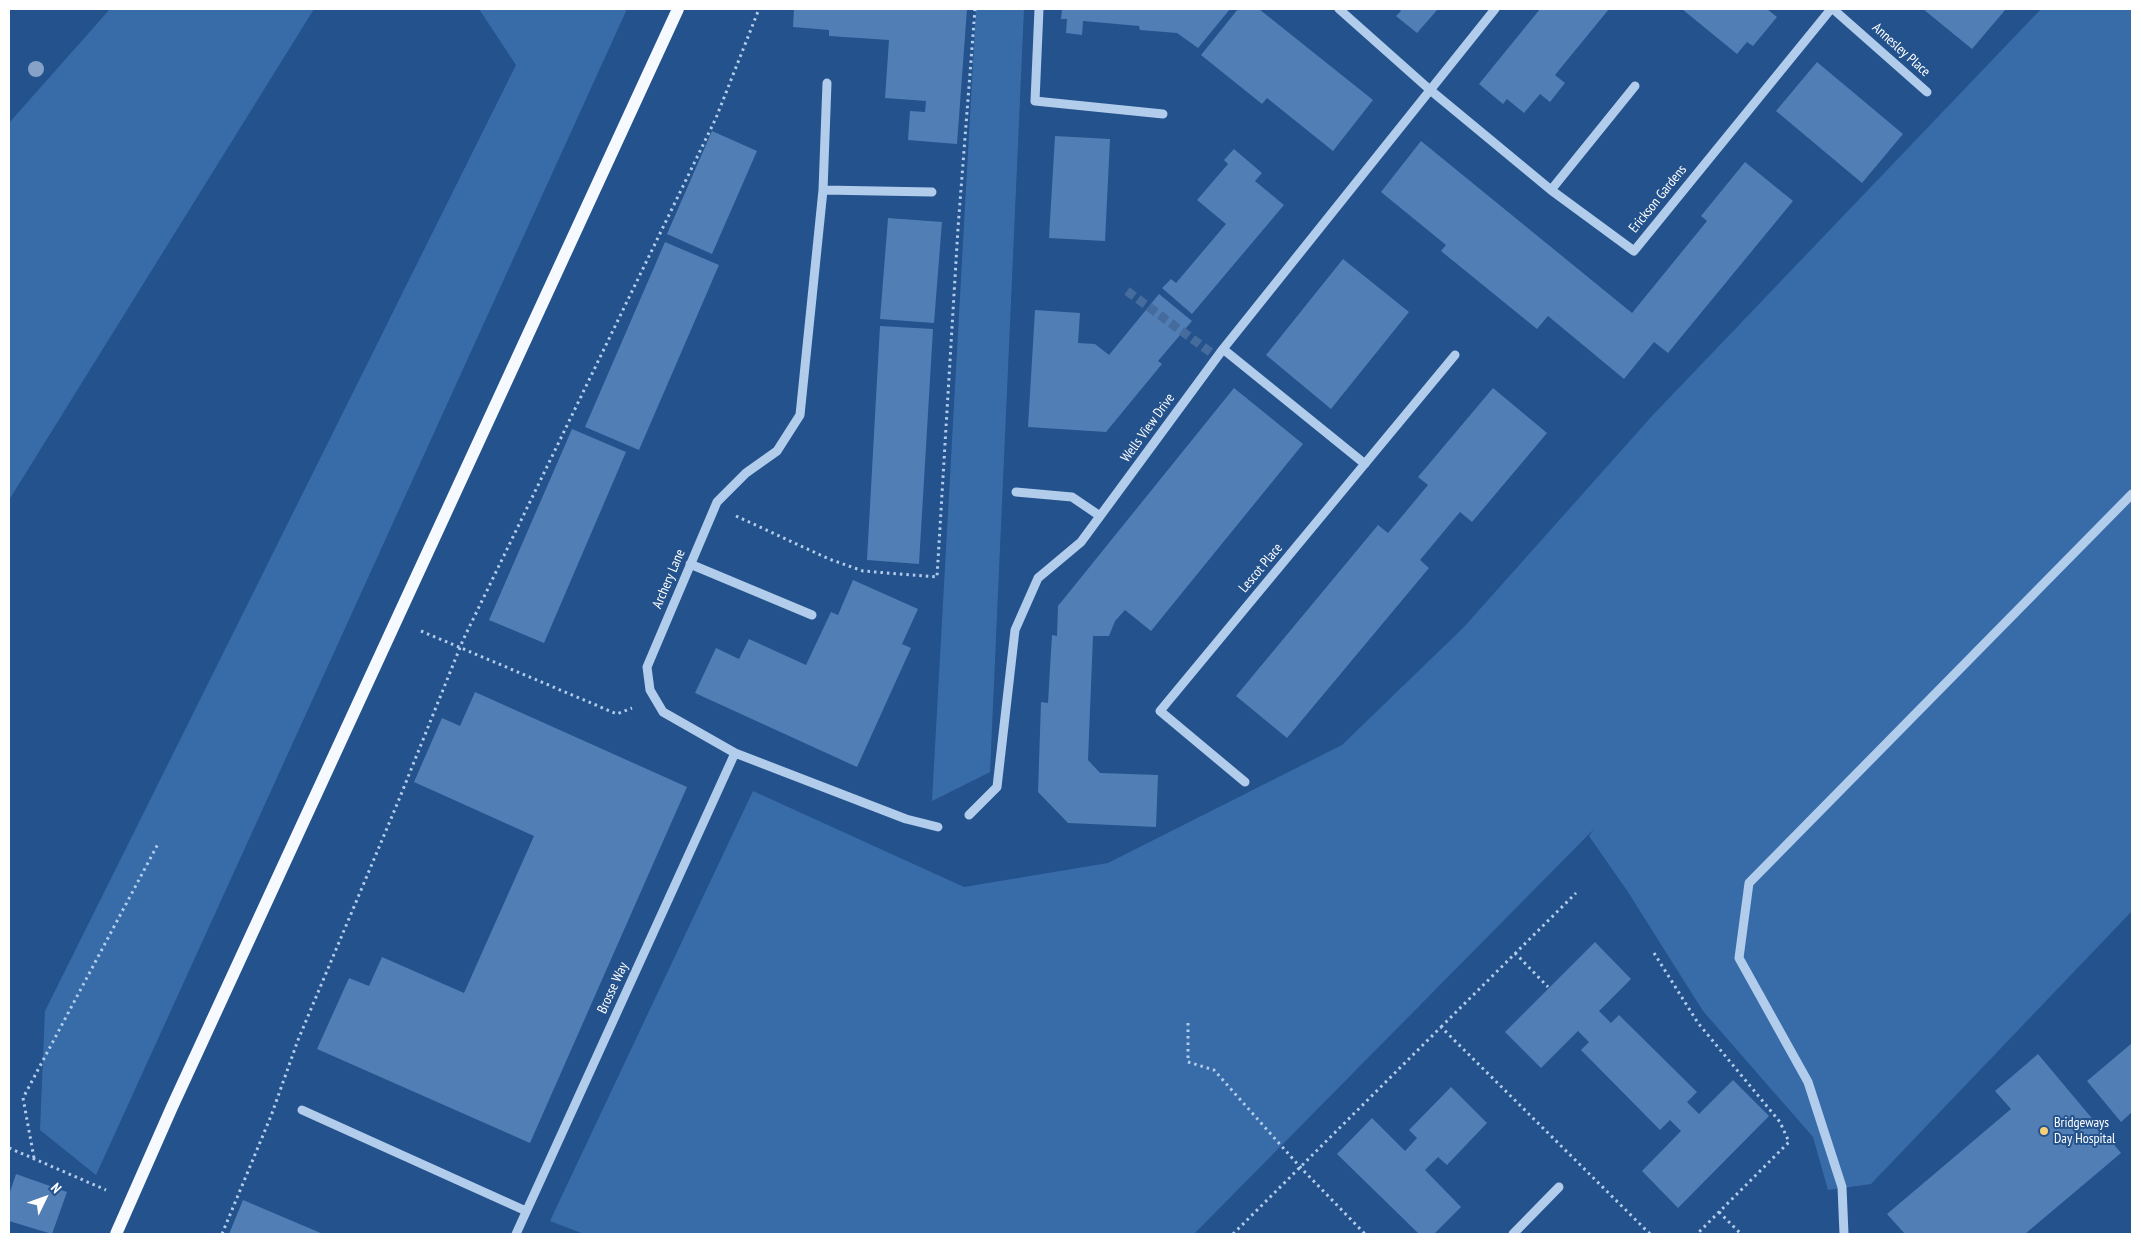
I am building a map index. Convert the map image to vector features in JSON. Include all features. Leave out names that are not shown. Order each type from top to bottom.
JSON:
[{"type":"main road","points":[[116,1234],[129,1201],[678,9]]},
{"type":"street","points":[[1039,9],[1035,101],[1163,114]]},
{"type":"street","name":"Erickson Gardens","points":[[1339,9],[1430,89],[1552,190],[1634,251],[1832,9]]},
{"type":"street","name":"Wells View Drive","points":[[969,815],[996,787],[1015,630],[1038,578],[1081,542],[1223,349],[1495,9]]},
{"type":"street","name":"Annesley Place","points":[[1832,9],[1927,92]]},
{"type":"street","name":"Archery Lane","points":[[827,83],[823,190],[800,415],[778,451],[746,473],[715,506],[647,667],[650,690],[663,712],[735,752],[906,819],[938,827]]},
{"type":"street","points":[[1552,190],[1634,86]]},
{"type":"street","points":[[823,190],[932,192]]},
{"type":"street","points":[[1223,349],[1365,464]]},
{"type":"street","name":"Lescot Place","points":[[1244,782],[1160,711],[1455,355]]},
{"type":"street","points":[[1016,492],[1072,498],[1100,516]]},
{"type":"street","points":[[1844,1234],[1842,1187],[1808,1082],[1739,958],[1749,883],[2132,494]]},
{"type":"street","points":[[690,564],[812,615]]},
{"type":"street","name":"Brosse Way","points":[[516,1234],[735,752]]},
{"type":"street","points":[[302,1110],[526,1210]]},
{"type":"street","points":[[1513,1234],[1559,1187]]},
{"type":"path","points":[[222,1234],[271,1116],[298,1040],[398,802],[460,647],[716,118],[758,9]]},
{"type":"path","points":[[715,506],[829,559],[863,571],[900,576],[936,577],[958,228],[975,9]]},
{"type":"path","points":[[397,620],[617,714],[656,699]]},
{"type":"path","points":[[34,1158],[23,1098],[159,842]]},
{"type":"path","points":[[1233,1234],[1576,893]]},
{"type":"path","points":[[1515,953],[1548,987]]},
{"type":"path","points":[[1654,953],[1698,1023],[1780,1122],[1790,1142],[1697,1234]]},
{"type":"path","points":[[1188,1023],[1188,1062],[1214,1070],[1301,1168],[1366,1234]]},
{"type":"path","points":[[1441,1027],[1650,1234]]},
{"type":"path","points":[[9,1148],[129,1201]]},
{"type":"path","points":[[1719,1212],[1741,1234]]},
{"type":"shaded area","points":[[110,9],[314,9],[9,500],[9,123]]},
{"type":"shaded area","points":[[479,9],[627,9],[96,1175],[40,1130],[45,1011],[516,65]]},
{"type":"shaded area","points":[[976,9],[1024,9],[990,772],[932,801]]},
{"type":"shaded area","points":[[2041,9],[2132,9],[2132,911],[1871,1184],[1828,1190],[1813,1137],[1703,1011],[1628,892],[1589,836],[1594,829],[1194,1234],[584,1234],[550,1221],[753,791],[964,887],[1108,863],[1342,745],[1464,627],[1652,416]]},
{"type":"building","points":[[794,9],[967,9],[957,144],[908,140],[910,111],[925,112],[926,101],[885,98],[889,40],[829,36],[829,30],[793,27]]},
{"type":"building","points":[[1062,9],[1230,9],[1198,48],[1177,33],[1140,30],[1139,26],[1083,21],[1082,35],[1066,33],[1067,19],[1061,19]]},
{"type":"building","points":[[1238,9],[1259,9],[1373,100],[1333,151],[1267,98],[1262,104],[1201,55]]},
{"type":"building","points":[[1399,9],[1438,9],[1417,33],[1396,16],[1401,11]]},
{"type":"building","points":[[1540,9],[1609,9],[1555,75],[1565,83],[1550,102],[1540,94],[1524,113],[1507,99],[1503,104],[1479,84]]},
{"type":"building","points":[[1682,9],[1767,9],[1777,17],[1753,46],[1747,42],[1737,54]]},
{"type":"building","points":[[1923,9],[2006,9],[1972,49]]},
{"type":"building","points":[[1817,62],[1903,134],[1862,183],[1776,111]]},
{"type":"building","points":[[712,131],[757,151],[712,254],[667,234]]},
{"type":"building","points":[[1055,136],[1110,139],[1105,241],[1049,238]]},
{"type":"building","points":[[1421,141],[1632,313],[1707,221],[1701,216],[1745,162],[1793,201],[1668,353],[1654,342],[1624,379],[1548,316],[1537,329],[1441,251],[1446,245],[1381,192]]},
{"type":"building","points":[[1234,149],[1262,173],[1255,181],[1284,205],[1192,314],[1162,288],[1171,279],[1176,283],[1226,224],[1197,200],[1228,164],[1224,160]]},
{"type":"building","points":[[888,218],[942,222],[934,323],[880,319]]},
{"type":"building","points":[[665,242],[719,265],[639,450],[585,427]]},
{"type":"building","points":[[1343,259],[1409,312],[1331,409],[1266,355]]},
{"type":"building","points":[[1159,294],[1192,321],[1158,361],[1162,364],[1106,432],[1028,427],[1035,310],[1080,313],[1078,343],[1095,344],[1109,355]]},
{"type":"building","points":[[880,326],[933,329],[919,564],[867,560]]},
{"type":"building","points":[[1234,388],[1303,444],[1151,631],[1125,610],[1115,621],[1109,636],[1093,636],[1088,760],[1100,773],[1158,775],[1156,827],[1068,823],[1038,792],[1041,702],[1048,703],[1052,635],[1057,636],[1058,606]]},
{"type":"building","points":[[1493,388],[1547,433],[1472,522],[1460,512],[1420,560],[1429,568],[1287,738],[1236,696],[1378,525],[1388,533],[1428,485],[1418,477]]},
{"type":"building","points":[[572,429],[626,452],[544,643],[489,620]]},
{"type":"building","points":[[853,580],[918,609],[902,644],[911,648],[857,767],[695,693],[716,648],[739,659],[749,639],[806,665],[831,612],[838,615]]},
{"type":"building","points":[[475,692],[687,787],[530,1143],[317,1049],[349,978],[369,986],[382,957],[464,993],[534,836],[414,782],[442,718],[460,726]]},
{"type":"building","points":[[1595,942],[1631,979],[1599,1011],[1611,1023],[1619,1015],[1697,1092],[1687,1102],[1699,1114],[1733,1080],[1769,1116],[1678,1208],[1642,1171],[1681,1131],[1670,1120],[1660,1130],[1581,1050],[1589,1042],[1578,1031],[1541,1068],[1505,1032]]},
{"type":"building","points":[[2132,1043],[2132,1112],[2121,1122],[2087,1081]]},
{"type":"building","name":"Bridgeways Day Hospital","points":[[2038,1054],[2121,1153],[2025,1234],[1905,1234],[1887,1214],[2011,1109],[1995,1091]]},
{"type":"building","points":[[1451,1087],[1487,1123],[1447,1165],[1438,1157],[1425,1170],[1461,1207],[1434,1234],[1419,1234],[1337,1154],[1372,1118],[1405,1151],[1417,1138],[1409,1130]]},
{"type":"building","points":[[16,1174],[67,1192],[52,1234],[9,1221],[9,1195]]},
{"type":"building","points":[[243,1200],[323,1234],[229,1234]]},
{"type":"tunnel","points":[[1127,291],[1217,357]]},
{"type":"place","name":"Bridgeways Day Hospital","points":[[2044,1131]]}]
